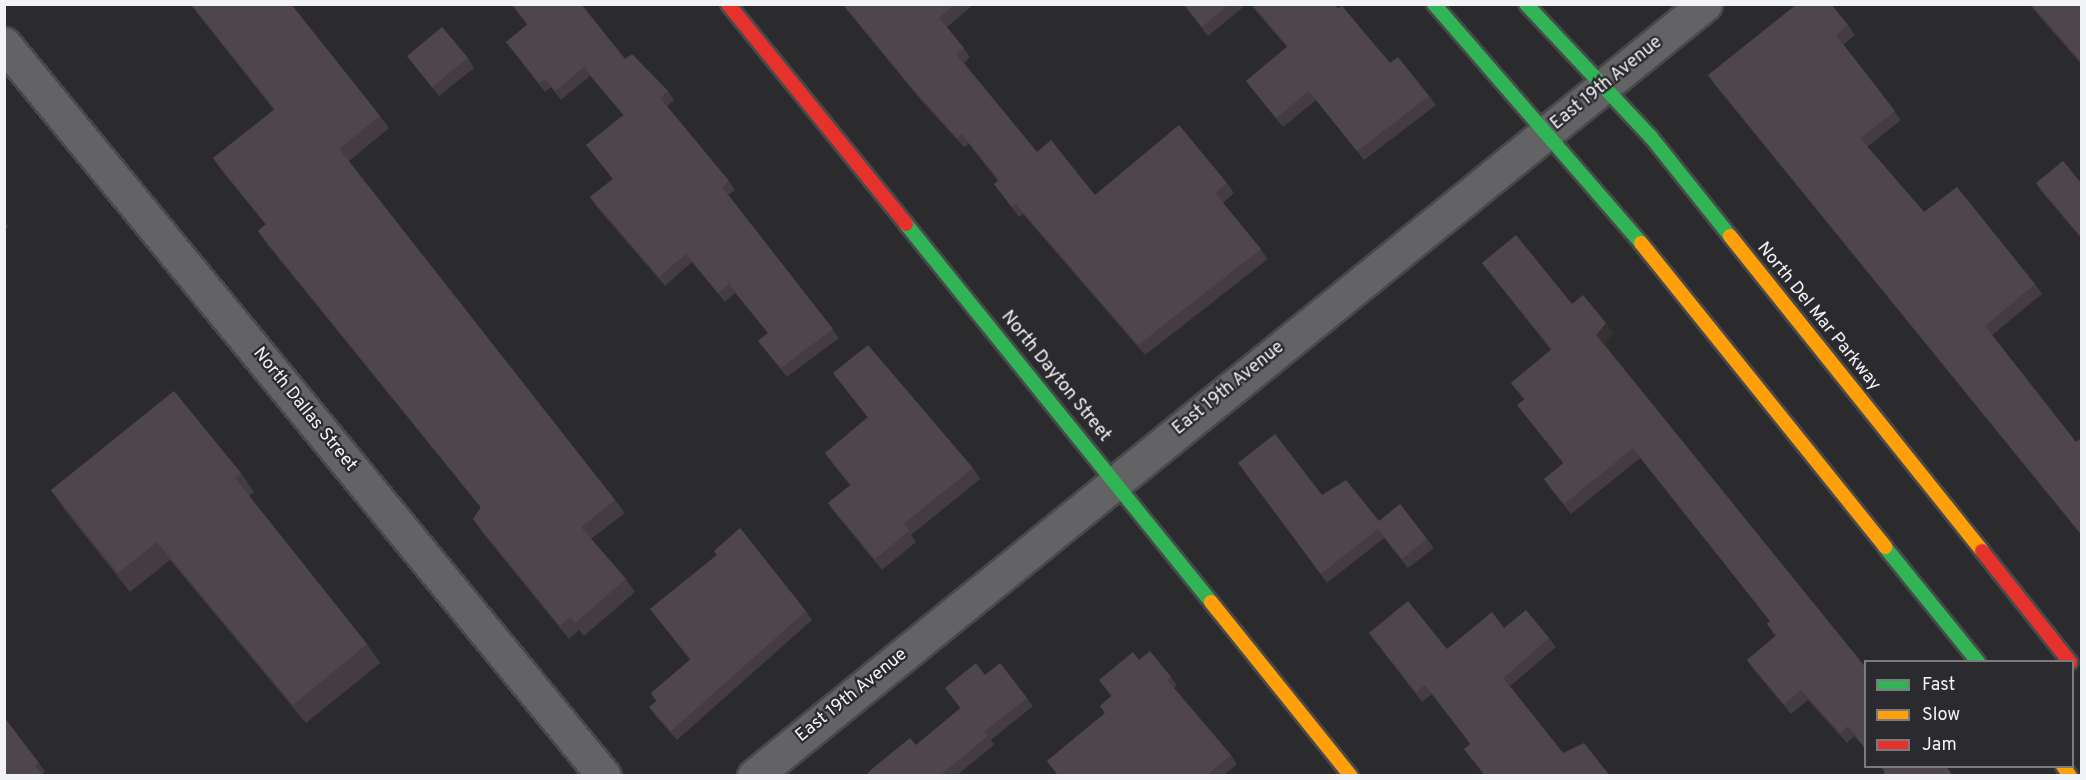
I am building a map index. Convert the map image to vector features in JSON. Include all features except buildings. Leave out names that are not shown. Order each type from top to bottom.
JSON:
[{"type":"street","name":"North Dayton Street","points":[[728,4],[1116,480],[1351,776]]},
{"type":"street","points":[[1434,4],[1546,134],[1597,188],[1976,660]]},
{"type":"street","name":"North Del Mar Parkway","points":[[1526,4],[1651,137],[2069,660]]},
{"type":"street","name":"East 19th Avenue","points":[[754,776],[1705,4]]},
{"type":"street","name":"North Dallas Street","points":[[4,44],[604,776]]},
{"type":"traffic: fast","points":[[1434,4],[1641,243]]},
{"type":"traffic: fast","points":[[1526,4],[1651,137],[1730,236]]},
{"type":"traffic: fast","points":[[906,224],[1211,602]]},
{"type":"traffic: fast","points":[[1885,547],[1976,660]]},
{"type":"traffic: slow","points":[[1730,236],[1982,551]]},
{"type":"traffic: slow","points":[[1641,243],[1885,547]]},
{"type":"traffic: slow","points":[[1211,602],[1351,776]]},
{"type":"traffic: slow","points":[[2064,768],[2070,776]]},
{"type":"traffic: jam","points":[[728,4],[906,224]]},
{"type":"traffic: jam","points":[[1982,551],[2068,660]]}]
